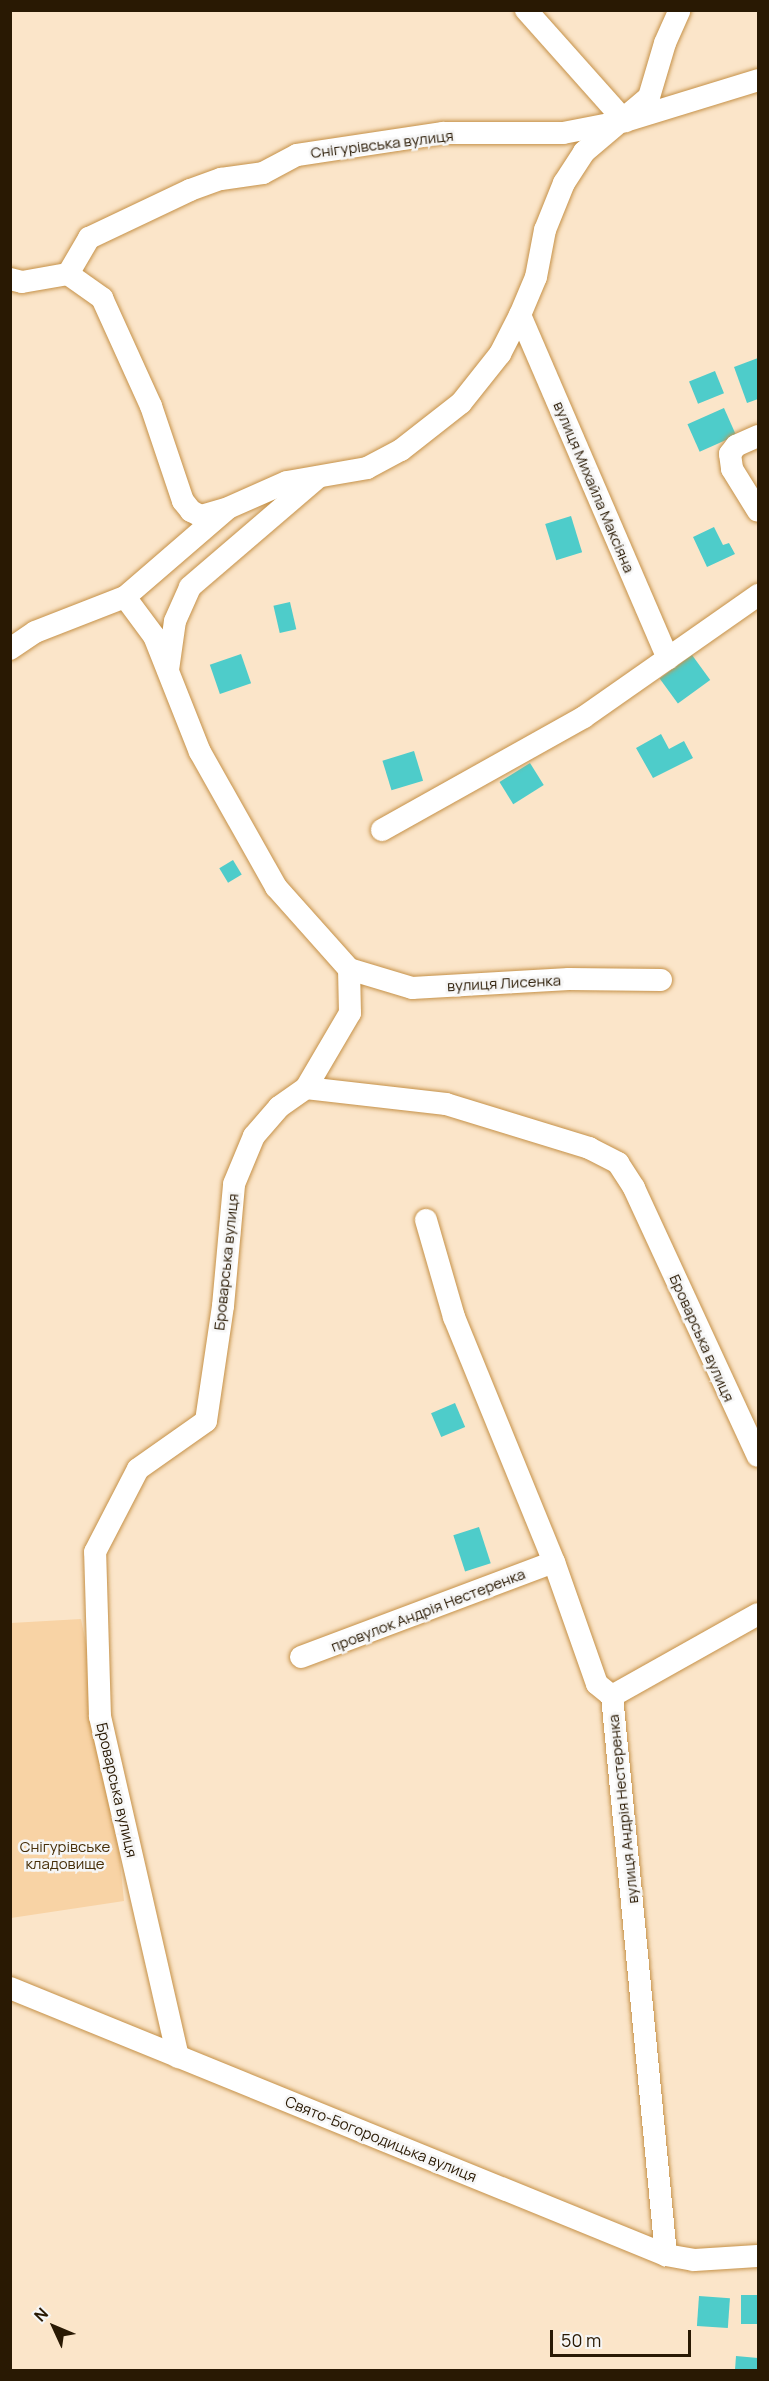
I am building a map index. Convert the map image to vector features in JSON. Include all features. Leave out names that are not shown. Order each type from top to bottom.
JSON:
[{"type":"street","points":[[526,10],[625,121]]},
{"type":"street","points":[[10,279],[22,282],[68,274],[102,298],[151,406],[183,501],[190,511],[201,516],[228,508],[288,483],[367,468],[429,430],[461,403],[500,354],[536,277],[545,230],[564,183],[584,152],[625,121],[649,97],[665,43],[680,10]]},
{"type":"street","points":[[625,121],[759,80]]},
{"type":"street","name":"Снігурівська вулиця","points":[[68,274],[90,238],[190,190],[221,179],[263,173],[297,155],[443,133],[563,133],[625,121]]},
{"type":"street","name":"вулиця Михайла Максіяна","points":[[520,315],[668,659]]},
{"type":"street","points":[[759,436],[736,446],[730,454],[732,469],[759,511]]},
{"type":"street","points":[[168,672],[175,621],[190,587],[318,477]]},
{"type":"street","points":[[10,649],[35,632],[125,597],[228,508]]},
{"type":"street","points":[[382,830],[584,717],[759,595]]},
{"type":"street","points":[[125,597],[154,636],[200,752],[276,887],[349,969],[350,1013],[306,1088]]},
{"type":"street","name":"вулиця Лисенка","points":[[349,969],[412,988],[569,979],[661,980]]},
{"type":"street","name":"Броварська вулиця","points":[[178,2057],[100,1717],[95,1552],[138,1469],[206,1421],[223,1306],[234,1184],[254,1136],[279,1107],[306,1088],[446,1104],[589,1148],[618,1163],[634,1188],[759,1456]]},
{"type":"street","name":"вулиця Андрія Нестеренка","points":[[426,1220],[454,1317],[554,1562],[597,1684],[612,1696],[666,2255]]},
{"type":"street","name":"провулок Андрія Нестеренка","points":[[301,1657],[554,1562]]},
{"type":"street","points":[[612,1696],[759,1614]]},
{"type":"street","name":"Свято-Богородицька вулиця","points":[[10,1988],[666,2255],[694,2260],[759,2256]]},
{"type":"green space","name":"Снігурівське кладовище","points":[[81,1619],[110,1760],[124,1901],[11,1918],[11,1623]]},
{"type":"building","points":[[758,358],[758,399],[747,403],[734,367]]},
{"type":"building","points":[[715,371],[724,393],[698,404],[689,381]]},
{"type":"building","points":[[724,408],[736,435],[700,452],[687,424]]},
{"type":"building","points":[[571,516],[582,552],[556,560],[545,524]]},
{"type":"building","points":[[714,527],[723,545],[729,543],[735,554],[707,567],[693,537]]},
{"type":"building","points":[[290,602],[296,629],[280,633],[273,606]]},
{"type":"building","points":[[241,654],[251,683],[220,694],[210,665]]},
{"type":"building","points":[[692,655],[710,680],[678,704],[660,679]]},
{"type":"building","points":[[661,734],[669,749],[684,741],[693,758],[653,778],[636,748]]},
{"type":"building","points":[[414,751],[423,781],[392,790],[382,761]]},
{"type":"building","points":[[530,763],[544,785],[513,804],[499,782]]},
{"type":"building","points":[[233,860],[242,875],[228,883],[219,868]]},
{"type":"building","points":[[455,1403],[465,1427],[441,1437],[431,1413]]},
{"type":"building","points":[[479,1527],[491,1563],[465,1571],[453,1535]]},
{"type":"building","points":[[741,2295],[758,2295],[758,2324],[741,2324]]},
{"type":"building","points":[[699,2296],[730,2298],[728,2328],[697,2326]]},
{"type":"building","points":[[736,2356],[758,2358],[758,2370],[735,2370]]}]
